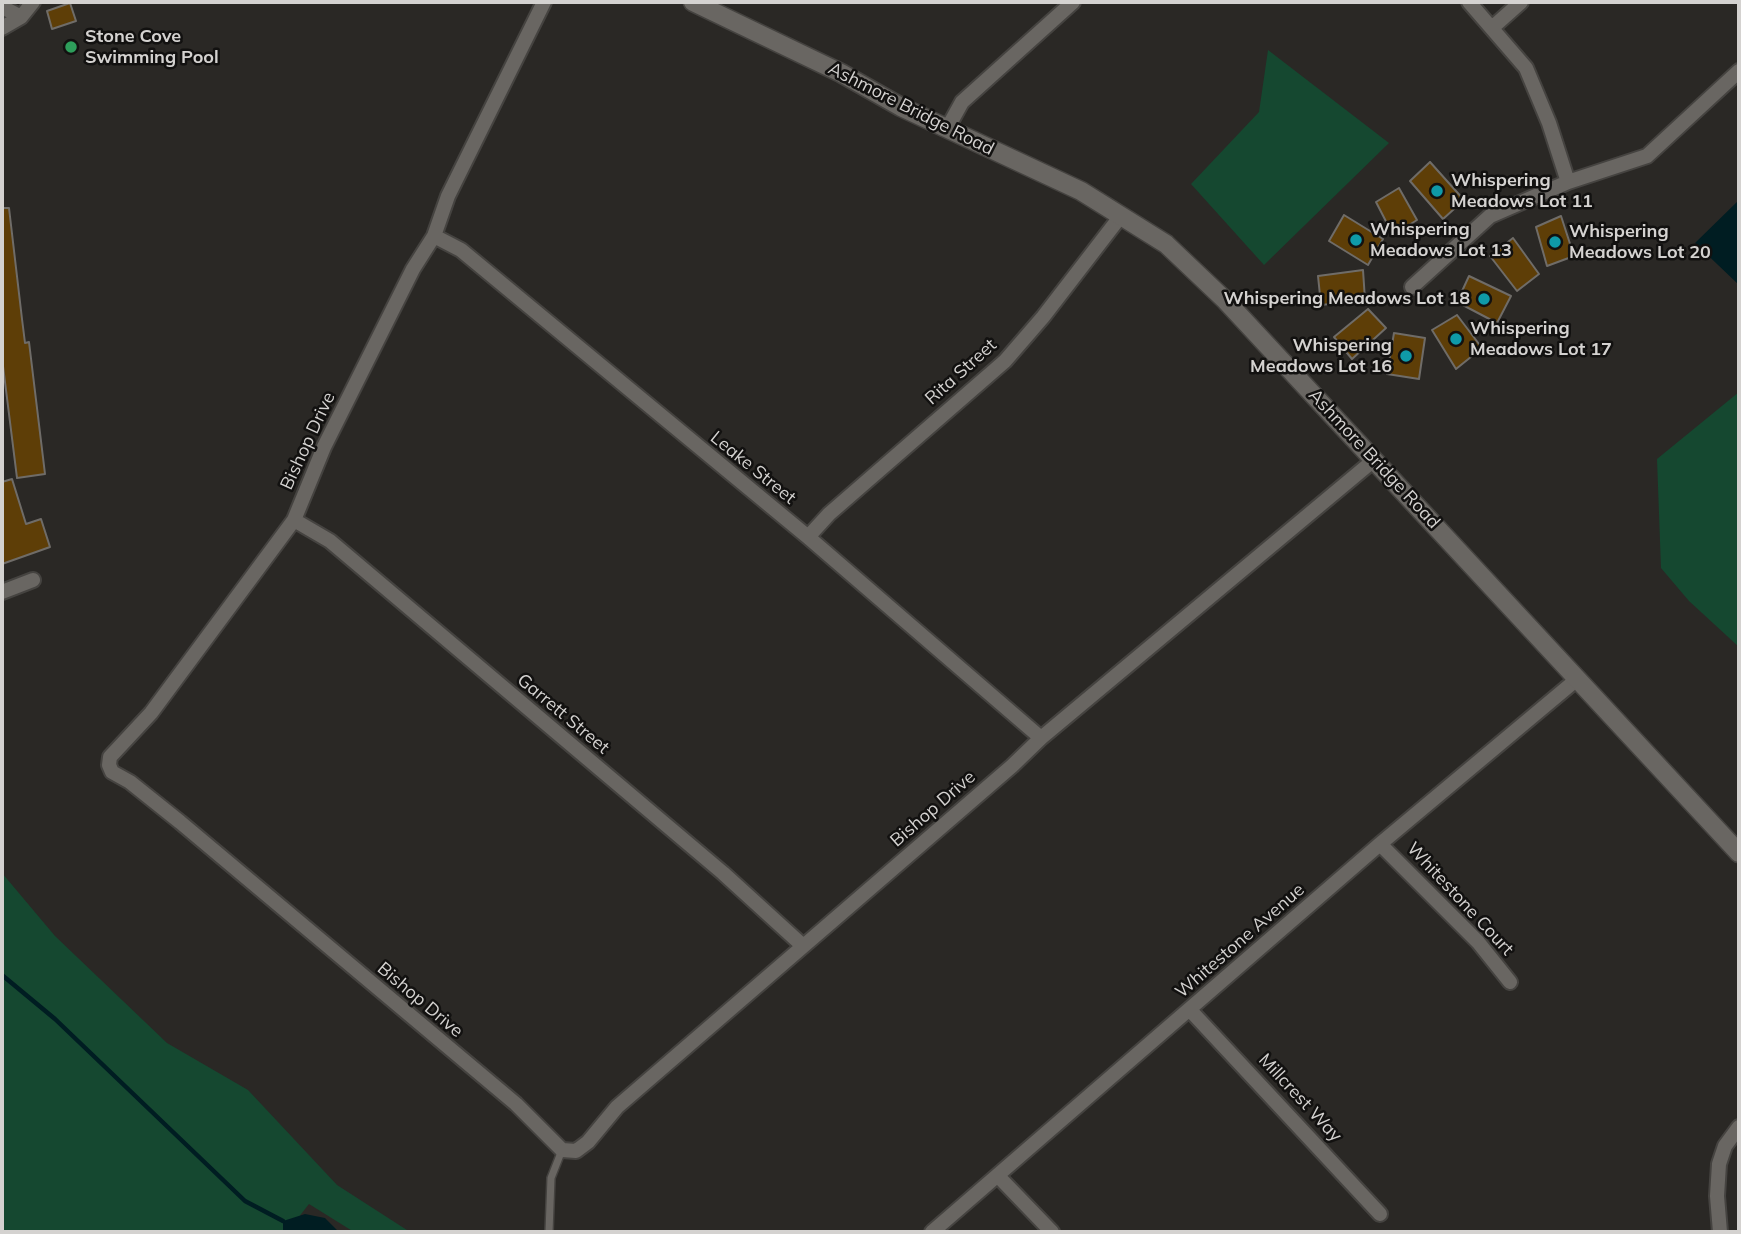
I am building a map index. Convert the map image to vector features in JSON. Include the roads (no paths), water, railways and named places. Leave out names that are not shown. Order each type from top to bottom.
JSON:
[{"type":"main road","name":"Ashmore Bridge Road","points":[[693,2],[947,129],[1081,191],[1166,244],[1195,269],[1739,853]]},
{"type":"street","points":[[2,28],[21,17],[33,2]]},
{"type":"street","name":"Bishop Drive","points":[[544,2],[448,196],[434,236],[413,269],[324,447],[294,520],[159,702],[110,758],[112,772],[130,782],[180,822],[516,1104],[562,1150],[576,1151],[588,1142],[617,1107],[802,945],[1012,766],[1041,738],[1374,460]]},
{"type":"street","points":[[947,129],[962,102],[1073,2]]},
{"type":"street","points":[[1469,2],[1526,68],[1549,123],[1568,182]]},
{"type":"street","points":[[1493,27],[1521,2]]},
{"type":"street","points":[[2,7],[21,17]]},
{"type":"street","points":[[1412,287],[1490,216],[1568,182],[1647,156],[1739,71]]},
{"type":"street","name":"Rita Street","points":[[808,537],[829,514],[1005,361],[1044,317],[1120,217]]},
{"type":"street","name":"Leake Street","points":[[434,236],[461,250],[808,537],[1041,738]]},
{"type":"street","name":"Garrett Street","points":[[294,520],[330,541],[743,891],[802,945]]},
{"type":"street","points":[[2,592],[33,580]]},
{"type":"street","name":"Whitestone Avenue","points":[[932,1232],[1380,844],[1576,680]]},
{"type":"street","name":"Whitestone Court","points":[[1380,844],[1478,942],[1510,982]]},
{"type":"street","name":"Millcrest Way","points":[[1190,1010],[1380,1214]]},
{"type":"street","points":[[1720,1232],[1717,1196],[1719,1164],[1725,1146],[1739,1128]]},
{"type":"street","points":[[998,1176],[1052,1232]]},
{"type":"lane","points":[[549,1232],[551,1178],[562,1150]]},
{"type":"water","points":[[1739,200],[1739,285],[1695,243]]},
{"type":"water","points":[[305,1214],[325,1218],[339,1232],[283,1232],[283,1221]]},
{"type":"waterway","points":[[2,975],[55,1019],[245,1201],[283,1221]]},
{"type":"place","name":"Stone Cove Swimming Pool","points":[[71,47]]},
{"type":"place","name":"Whispering Meadows Lot 11","points":[[1437,191]]},
{"type":"place","name":"Whispering Meadows Lot 13","points":[[1356,240]]},
{"type":"place","name":"Whispering Meadows Lot 20","points":[[1555,242]]},
{"type":"place","name":"Whispering Meadows Lot 18","points":[[1484,299]]},
{"type":"place","name":"Whispering Meadows Lot 17","points":[[1456,339]]},
{"type":"place","name":"Whispering Meadows Lot 16","points":[[1406,356]]}]
